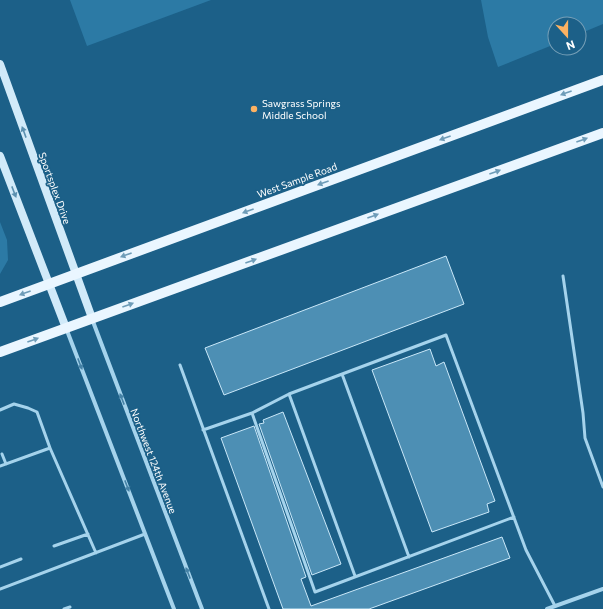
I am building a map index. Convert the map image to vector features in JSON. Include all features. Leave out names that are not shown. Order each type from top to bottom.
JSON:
[{"type":"main road","name":"West Sample Road","points":[[0,302],[603,80]]},
{"type":"main road","points":[[0,352],[603,133]]},
{"type":"street","name":"Sportsplex Drive","points":[[0,64],[92,318]]},
{"type":"street","points":[[0,156],[174,609]]},
{"type":"street","name":"Northwest 124th Avenue","points":[[92,318],[202,609]]},
{"type":"street","points":[[546,609],[603,588]]},
{"type":"lane","points":[[563,276],[583,413],[585,438],[603,487]]},
{"type":"lane","points":[[204,430],[252,413],[289,394],[446,335],[526,550],[555,606]]},
{"type":"lane","points":[[180,365],[269,609]]},
{"type":"lane","points":[[342,374],[409,556]]},
{"type":"lane","points":[[289,394],[355,576]]},
{"type":"lane","points":[[0,410],[14,404],[37,412],[50,448],[96,552]]},
{"type":"lane","points":[[252,413],[315,592],[514,516]]},
{"type":"lane","points":[[0,466],[50,448]]},
{"type":"lane","points":[[2,454],[6,464]]},
{"type":"lane","points":[[54,546],[88,534]]},
{"type":"lane","points":[[0,589],[145,534]]},
{"type":"lane","points":[[0,567],[21,559]]},
{"type":"lane","points":[[64,609],[70,607]]},
{"type":"shaded area","points":[[70,0],[211,0],[87,46]]},
{"type":"shaded area","points":[[481,0],[603,0],[603,24],[587,31],[587,16],[547,16],[547,47],[498,67],[488,37]]},
{"type":"shaded area","points":[[0,222],[7,240],[8,260],[0,274]]},
{"type":"building","points":[[446,256],[464,304],[224,395],[205,348]]},
{"type":"building","points":[[430,349],[436,366],[444,362],[495,501],[487,504],[489,512],[432,532],[372,370]]},
{"type":"building","points":[[283,412],[341,564],[312,575],[259,424],[264,423],[263,420]]},
{"type":"building","points":[[254,426],[306,577],[301,579],[311,606],[502,537],[510,558],[369,609],[283,609],[221,438]]},
{"type":"place","name":"Sawgrass Springs Middle School","points":[[254,109]]}]
